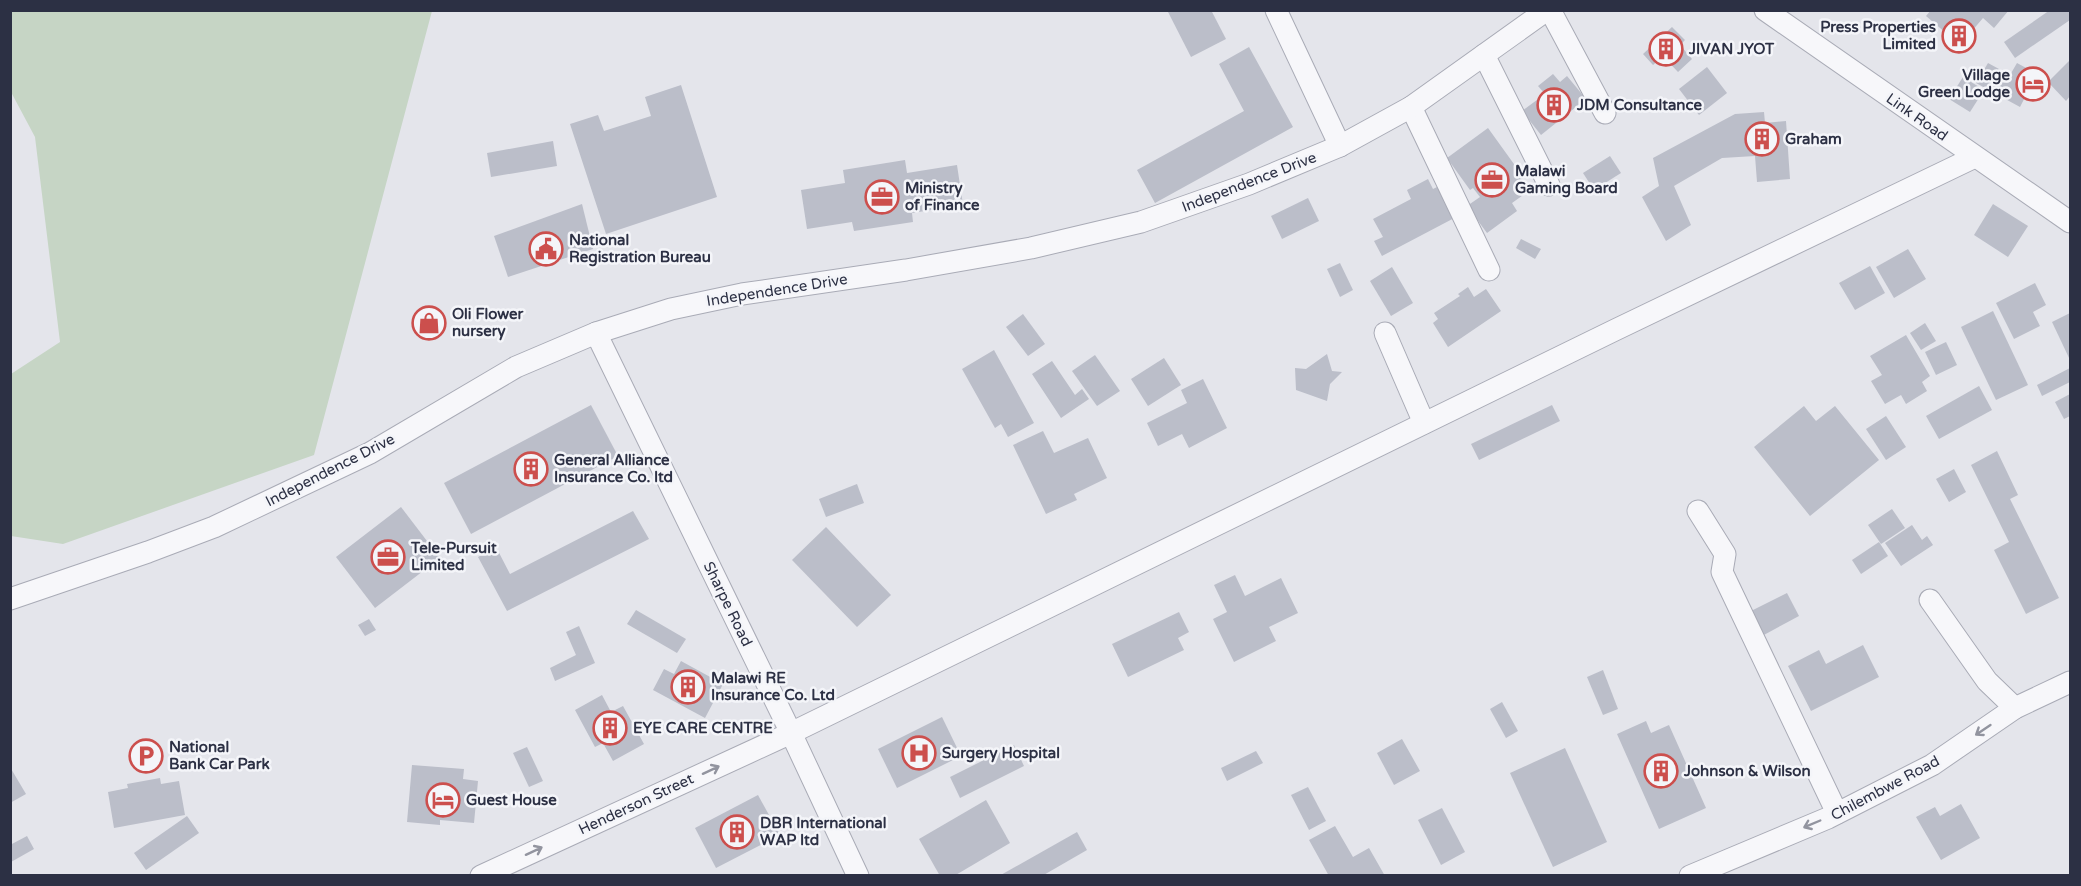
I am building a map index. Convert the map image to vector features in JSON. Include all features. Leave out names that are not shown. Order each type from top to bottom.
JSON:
[{"type":"street","points":[[1276,10],[1340,146]]},
{"type":"street","points":[[1548,10],[1605,113]]},
{"type":"street","name":"Independence Drive","points":[[10,599],[138,556],[214,527],[370,453],[516,367],[596,333],[671,309],[742,294],[906,270],[1031,248],[1141,222],[1249,184],[1340,146],[1411,107],[1548,10]]},
{"type":"street","name":"Link Road","points":[[1765,10],[2070,222]]},
{"type":"street","points":[[1484,55],[1549,186]]},
{"type":"street","points":[[1411,107],[1489,270]]},
{"type":"street","name":"Henderson Street","points":[[481,876],[791,733],[1424,423],[1976,158]]},
{"type":"street","name":"Sharpe Road","points":[[596,333],[858,876]]},
{"type":"street","points":[[1385,333],[1424,423]]},
{"type":"street","points":[[1698,511],[1725,554],[1722,572],[1837,813]]},
{"type":"street","points":[[1930,600],[1987,681],[2015,708]]},
{"type":"street","name":"Chilembwe Road","points":[[1690,876],[1837,813],[1932,765],[2015,708],[2070,682]]},
{"type":"green space","points":[[10,11],[432,11],[314,455],[63,544],[11,536],[11,374],[60,342],[35,137],[11,92]]},
{"type":"building","points":[[1167,10],[1211,10],[1226,39],[1191,57]]},
{"type":"building","name":"Press Properties Limited","points":[[1931,10],[2009,10],[1994,28],[1983,18],[1960,45],[1926,16]]},
{"type":"building","points":[[2050,10],[2070,10],[2070,20],[2015,58],[2004,42]]},
{"type":"building","name":"JIVAN JYOT","points":[[1672,27],[1685,40],[1680,45],[1692,59],[1678,72],[1663,56],[1653,65],[1643,54]]},
{"type":"building","points":[[1249,47],[1293,127],[1155,203],[1137,170],[1244,111],[1219,64]]},
{"type":"building","points":[[2070,60],[2070,96],[2066,101],[2048,82]]},
{"type":"building","points":[[1988,63],[2010,75],[2017,63],[2037,74],[2020,107],[1976,83]]},
{"type":"building","points":[[1707,67],[1727,93],[1699,115],[1679,89]]},
{"type":"building","name":"JDM Consultance","points":[[1553,74],[1560,82],[1567,76],[1586,99],[1541,135],[1522,111],[1545,94],[1538,86]]},
{"type":"building","points":[[1963,77],[1984,90],[1970,112],[1949,99]]},
{"type":"building","points":[[681,85],[717,197],[606,234],[570,124],[598,115],[604,131],[651,116],[645,97]]},
{"type":"building","points":[[1764,112],[1765,123],[1786,121],[1790,179],[1757,182],[1755,156],[1722,158],[1674,186],[1691,225],[1666,241],[1642,197],[1659,186],[1653,158],[1735,114]]},
{"type":"building","name":"Malawi Gaming Board","points":[[1488,128],[1524,178],[1518,182],[1526,193],[1512,203],[1517,211],[1487,233],[1467,206],[1480,197],[1473,188],[1470,190],[1447,158]]},
{"type":"building","points":[[553,141],[557,166],[491,177],[487,153]]},
{"type":"building","points":[[1610,156],[1621,173],[1594,190],[1583,173]]},
{"type":"building","name":"Ministry of Finance","points":[[905,160],[907,173],[957,165],[963,205],[912,213],[913,222],[854,231],[852,222],[807,229],[801,190],[845,183],[843,170]]},
{"type":"building","points":[[1428,179],[1433,189],[1443,184],[1460,215],[1382,256],[1374,241],[1383,237],[1373,219],[1411,199],[1407,190]]},
{"type":"building","points":[[1308,198],[1319,221],[1282,239],[1271,216]]},
{"type":"building","points":[[582,204],[593,249],[508,277],[494,236]]},
{"type":"building","points":[[1993,204],[2028,226],[2008,257],[1974,235]]},
{"type":"building","points":[[1521,239],[1541,249],[1535,259],[1516,248]]},
{"type":"building","points":[[1908,249],[1926,279],[1894,298],[1876,267]]},
{"type":"building","points":[[1340,263],[1353,290],[1340,297],[1327,269]]},
{"type":"building","points":[[1870,266],[1885,293],[1855,310],[1839,283]]},
{"type":"building","points":[[1392,267],[1413,303],[1391,316],[1370,281]]},
{"type":"building","points":[[2035,283],[2046,305],[2033,312],[2040,326],[2014,339],[1996,303]]},
{"type":"building","points":[[1468,287],[1474,297],[1486,289],[1501,311],[1448,347],[1433,323],[1438,319],[1434,313],[1460,296],[1458,294]]},
{"type":"building","points":[[1993,311],[2028,385],[1996,400],[1961,327]]},
{"type":"building","points":[[2070,313],[2070,360],[2052,322]]},
{"type":"building","points":[[1023,314],[1045,344],[1028,356],[1006,327]]},
{"type":"building","points":[[1925,323],[1936,341],[1921,350],[1910,333]]},
{"type":"building","points":[[1906,335],[1930,376],[1922,382],[1927,391],[1906,404],[1901,395],[1885,404],[1871,381],[1882,375],[1870,356]]},
{"type":"building","points":[[1946,342],[1957,365],[1936,375],[1925,352]]},
{"type":"building","points":[[994,350],[1034,423],[1008,437],[1001,424],[995,428],[962,369]]},
{"type":"building","points":[[1327,354],[1332,371],[1342,372],[1330,384],[1327,401],[1296,390],[1295,368],[1306,369]]},
{"type":"building","points":[[1095,355],[1120,391],[1097,406],[1072,371]]},
{"type":"building","points":[[1164,358],[1181,385],[1148,406],[1131,379]]},
{"type":"building","points":[[1052,361],[1075,395],[1082,389],[1089,399],[1061,418],[1032,374]]},
{"type":"building","points":[[2070,368],[2070,382],[2042,396],[2037,385]]},
{"type":"building","points":[[1203,379],[1227,428],[1189,448],[1182,434],[1158,446],[1147,423],[1187,403],[1181,390]]},
{"type":"building","points":[[1979,386],[1992,410],[1939,439],[1926,416]]},
{"type":"building","points":[[2070,394],[2070,416],[2064,419],[2055,402]]},
{"type":"building","name":"General Alliance Insurance Co. ltd","points":[[591,405],[618,456],[471,534],[444,483]]},
{"type":"building","points":[[1552,405],[1560,421],[1479,460],[1471,444]]},
{"type":"building","points":[[1804,406],[1816,421],[1835,406],[1879,460],[1810,516],[1754,447]]},
{"type":"building","points":[[1886,416],[1906,447],[1886,460],[1866,429]]},
{"type":"building","points":[[1043,431],[1054,453],[1088,438],[1107,478],[1074,494],[1077,500],[1046,514],[1013,445]]},
{"type":"building","points":[[1997,451],[2018,495],[2010,499],[2059,598],[2026,614],[1994,550],[2009,542],[1971,465]]},
{"type":"building","points":[[1954,469],[1966,492],[1949,502],[1936,479]]},
{"type":"building","points":[[857,484],[864,503],[826,517],[819,499]]},
{"type":"building","name":"Tele-Pursuit Limited","points":[[401,507],[440,558],[375,608],[336,557]]},
{"type":"building","points":[[1892,509],[1905,528],[1881,544],[1868,525]]},
{"type":"building","name":"General Alliance Insurance Co. ltd","points":[[633,511],[649,539],[507,611],[478,557],[496,547],[510,574]]},
{"type":"building","points":[[1912,525],[1922,540],[1927,536],[1933,545],[1901,566],[1885,543]]},
{"type":"building","points":[[826,527],[891,595],[857,627],[792,560]]},
{"type":"building","points":[[1879,542],[1888,556],[1861,574],[1852,560]]},
{"type":"building","points":[[1235,575],[1245,596],[1281,578],[1298,613],[1269,627],[1276,641],[1234,662],[1213,619],[1227,612],[1214,585]]},
{"type":"building","points":[[1787,593],[1799,616],[1762,636],[1749,612]]},
{"type":"building","name":"Malawi RE Insurance Co. Ltd","points":[[636,610],[686,639],[677,653],[627,624]]},
{"type":"building","points":[[1179,612],[1189,632],[1178,638],[1184,650],[1128,677],[1112,644]]},
{"type":"building","points":[[369,619],[376,630],[365,636],[358,625]]},
{"type":"building","points":[[579,626],[595,663],[555,681],[550,668],[576,655],[566,632]]},
{"type":"building","points":[[1863,645],[1879,677],[1811,711],[1788,666],[1819,650],[1826,664]]},
{"type":"building","name":"Malawi RE Insurance Co. Ltd","points":[[681,661],[723,684],[705,718],[653,690],[664,669],[674,674]]},
{"type":"building","points":[[1603,670],[1618,709],[1603,715],[1587,677]]},
{"type":"building","name":"EYE CARE CENTRE","points":[[602,695],[611,712],[623,706],[644,744],[613,761],[603,743],[595,747],[575,710]]},
{"type":"building","points":[[1502,702],[1518,731],[1506,738],[1490,709]]},
{"type":"building","name":"Surgery Hospital","points":[[942,717],[961,756],[897,788],[878,749]]},
{"type":"building","name":"Johnson & Wilson","points":[[1646,721],[1651,733],[1669,725],[1706,808],[1659,829],[1617,734]]},
{"type":"building","points":[[1402,739],[1420,771],[1394,785],[1377,753]]},
{"type":"building","points":[[1014,745],[1024,766],[960,798],[950,777]]},
{"type":"building","points":[[527,747],[543,781],[529,787],[513,753]]},
{"type":"building","points":[[1565,748],[1607,842],[1553,867],[1510,773]]},
{"type":"building","points":[[1256,751],[1263,763],[1227,781],[1221,768]]},
{"type":"building","name":"Guest House","points":[[412,765],[464,769],[463,779],[478,781],[474,823],[440,820],[440,825],[407,822]]},
{"type":"building","points":[[10,767],[26,794],[10,803]]},
{"type":"building","points":[[160,778],[161,784],[179,781],[185,815],[114,828],[108,792],[128,788],[127,784]]},
{"type":"building","points":[[1308,787],[1326,821],[1309,830],[1291,795]]},
{"type":"building","name":"DBR International WAP ltd","points":[[758,795],[780,835],[716,868],[695,828]]},
{"type":"building","points":[[986,800],[1010,843],[954,876],[940,876],[919,839]]},
{"type":"building","points":[[1961,804],[1980,838],[1941,860],[1916,817],[1935,807],[1940,816]]},
{"type":"building","points":[[1442,808],[1465,852],[1441,865],[1418,820]]},
{"type":"building","points":[[187,816],[199,833],[146,870],[134,853]]},
{"type":"building","points":[[1335,826],[1353,857],[1369,848],[1385,876],[1329,876],[1309,840]]},
{"type":"building","points":[[1077,832],[1087,850],[1042,876],[999,876]]},
{"type":"building","points":[[27,836],[34,849],[11,862],[10,845]]},
{"type":"place","name":"Press Properties Limited","points":[[1959,36]]},
{"type":"place","name":"JIVAN JYOT","points":[[1666,49]]},
{"type":"place","name":"Village Green Lodge","points":[[2033,84]]},
{"type":"place","name":"JDM Consultance","points":[[1554,105]]},
{"type":"place","name":"Graham","points":[[1762,139]]},
{"type":"place","name":"Malawi Gaming Board","points":[[1492,180]]},
{"type":"place","name":"Ministry of Finance","points":[[882,197]]},
{"type":"place","name":"National Registration Bureau","points":[[546,249]]},
{"type":"place","name":"Oli Flower nursery","points":[[429,323]]},
{"type":"place","name":"General Alliance Insurance Co. ltd","points":[[531,469]]},
{"type":"place","name":"Tele-Pursuit Limited","points":[[388,557]]},
{"type":"place","name":"Malawi RE Insurance Co. Ltd","points":[[688,687]]},
{"type":"place","name":"EYE CARE CENTRE","points":[[610,728]]},
{"type":"place","name":"Surgery Hospital","points":[[919,753]]},
{"type":"place","name":"National Bank Car Park","points":[[146,756]]},
{"type":"place","name":"Johnson & Wilson","points":[[1661,771]]},
{"type":"place","name":"Guest House","points":[[443,800]]},
{"type":"place","name":"DBR International WAP ltd","points":[[737,832]]}]
